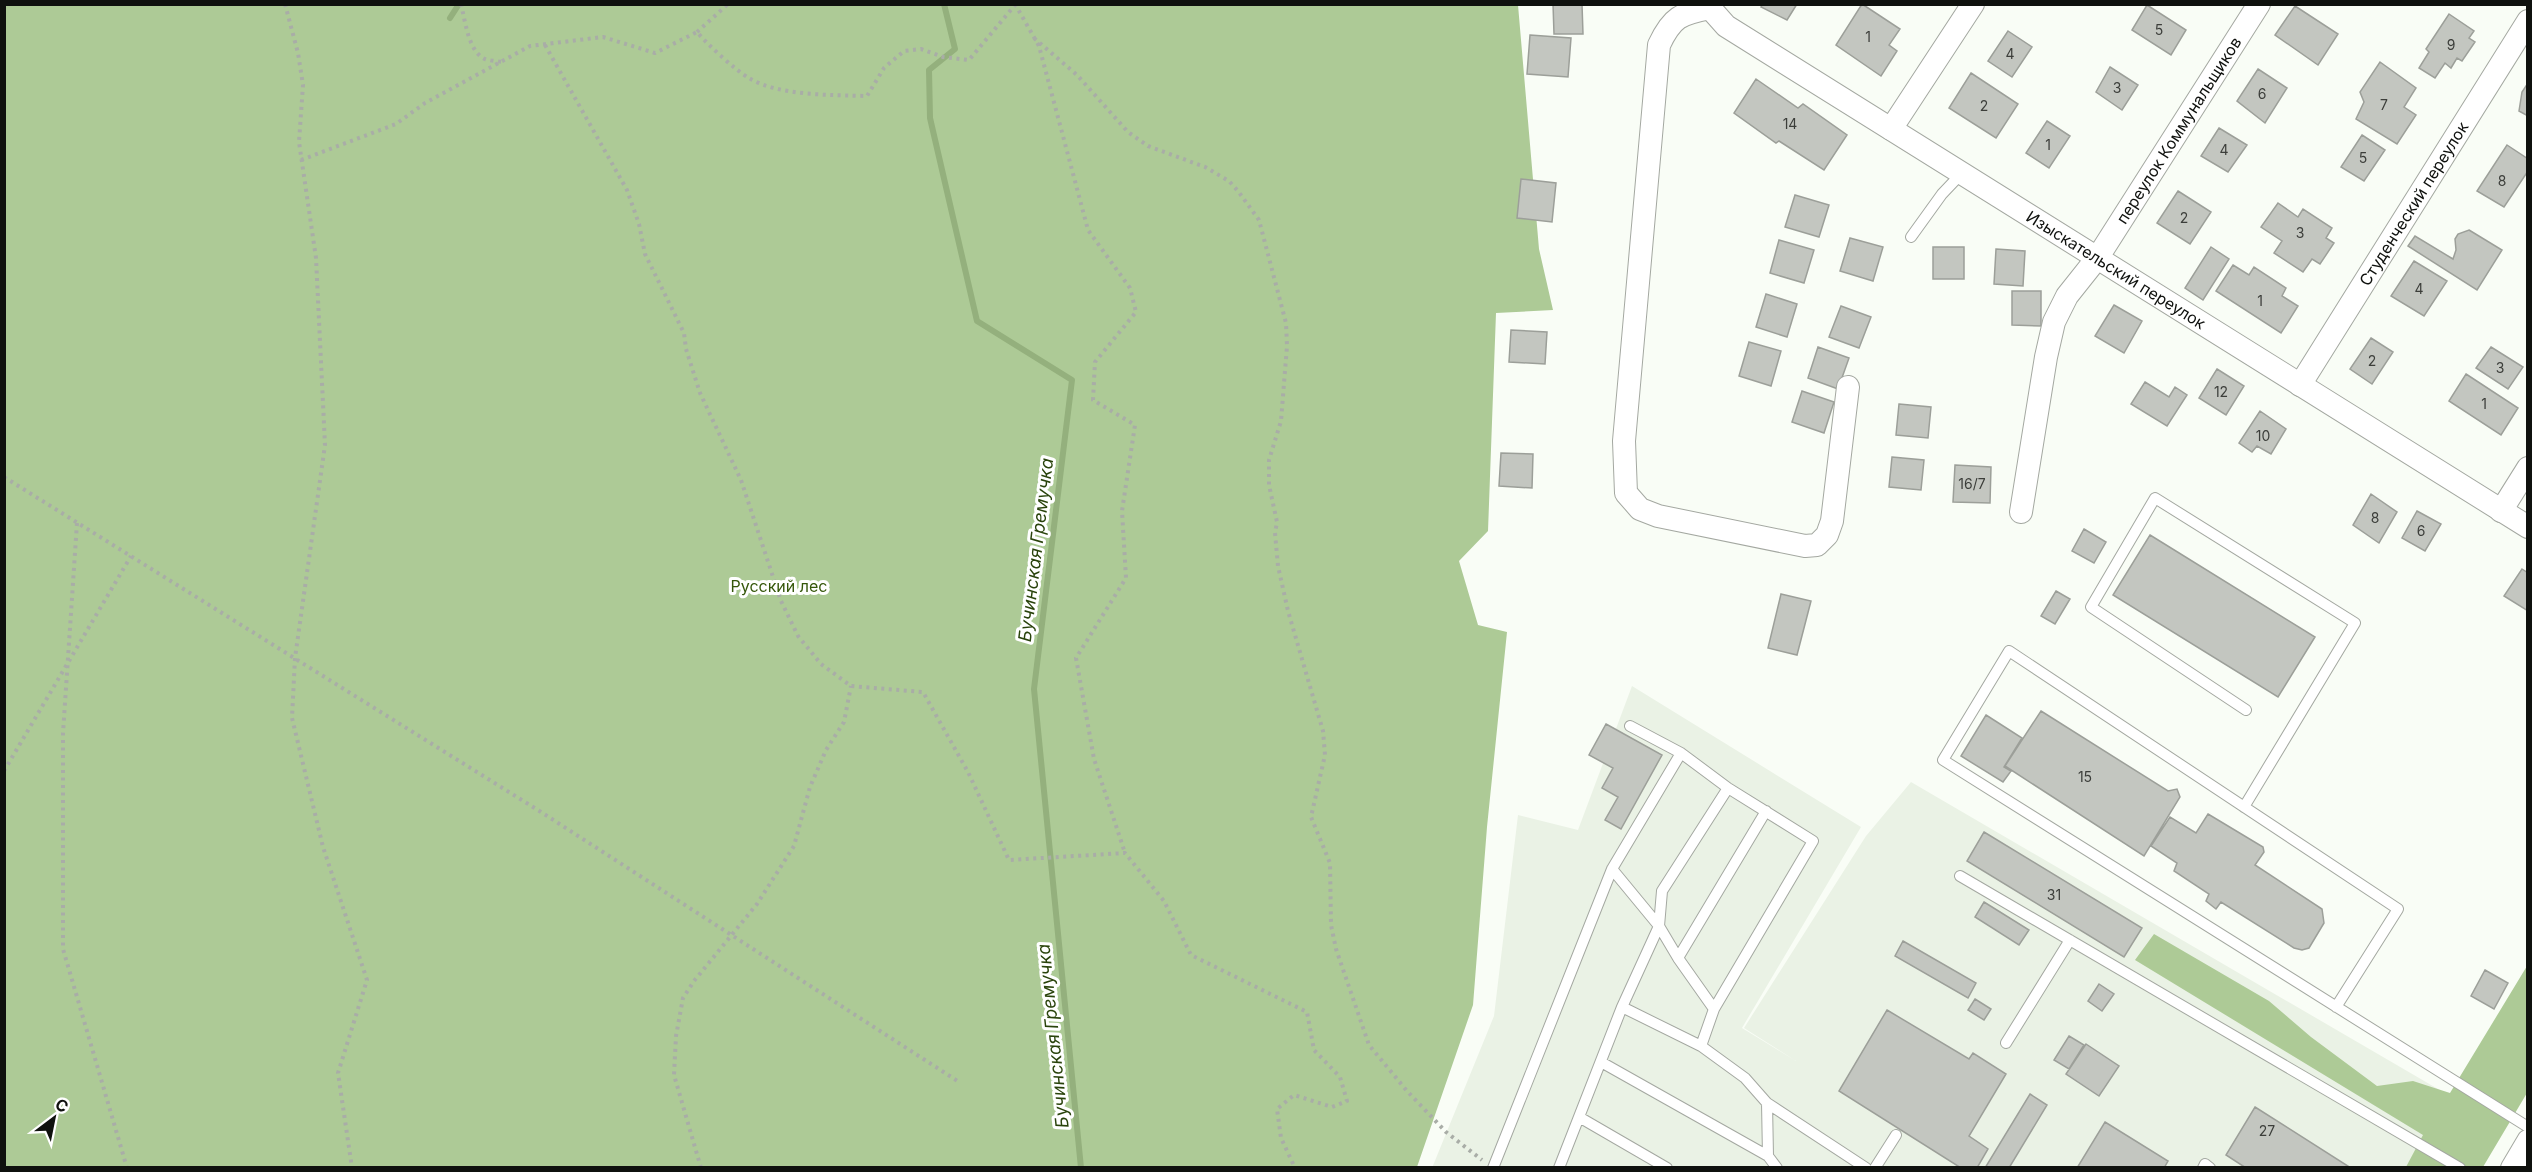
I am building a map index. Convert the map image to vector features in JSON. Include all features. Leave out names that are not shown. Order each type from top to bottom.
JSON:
[{"type":"street","points":[[1891,129],[1973,4]]},
{"type":"street","name":"переулок Коммунальщиков","points":[[2021,512],[2046,357],[2054,322],[2067,296],[2098,257],[2259,4]]},
{"type":"street","points":[[1709,6],[1685,13],[1673,21],[1659,45],[1624,441],[1626,493],[1640,509],[1658,516],[1805,546],[1817,545],[1827,535],[1832,520],[1848,387]]},
{"type":"street","name":"Изыскательский переулок","points":[[1709,6],[1726,26],[2528,527]]},
{"type":"street","name":"Студенческий переулок","points":[[2300,385],[2528,21]]},
{"type":"street","points":[[2501,511],[2528,468]]},
{"type":"street","points":[[2512,1167],[2528,1141]]},
{"type":"lane","points":[[1911,237],[1942,194],[1961,174]]},
{"type":"lane","points":[[2244,807],[2355,623],[2155,498],[2091,607],[2246,710]]},
{"type":"lane","points":[[2336,1007],[2398,909],[2009,651],[1943,760],[2336,1007],[2528,1127]]},
{"type":"lane","points":[[1630,726],[1680,753],[1728,788],[1813,841],[1714,1009],[1701,1046]]},
{"type":"lane","points":[[1492,1167],[1612,869],[1680,753]]},
{"type":"lane","points":[[1559,1167],[1622,1006],[1659,926],[1662,891],[1728,788]]},
{"type":"lane","points":[[1678,958],[1766,811]]},
{"type":"lane","points":[[1612,869],[1659,926],[1678,958],[1714,1009]]},
{"type":"lane","points":[[1960,876],[2460,1167]]},
{"type":"lane","points":[[2006,1043],[2070,940]]},
{"type":"lane","points":[[1622,1006],[1701,1046],[1745,1078],[1767,1103],[1866,1167]]},
{"type":"lane","points":[[1600,1062],[1768,1156],[1777,1167]]},
{"type":"lane","points":[[1767,1103],[1768,1156]]},
{"type":"lane","points":[[1579,1117],[1667,1167]]},
{"type":"lane","points":[[1875,1167],[1896,1135]]},
{"type":"lane","points":[[2203,1167],[2205,1164],[2210,1167]]},
{"type":"path","points":[[285,4],[298,53],[303,85],[299,142],[316,258],[324,445],[295,658],[292,718],[323,846],[367,980],[338,1073],[352,1167]]},
{"type":"path","points":[[461,4],[476,51],[484,59],[503,62]]},
{"type":"path","points":[[301,160],[396,124],[425,104],[530,46],[603,38],[656,53],[697,32],[728,4]]},
{"type":"path","points":[[697,32],[749,78],[776,88],[867,96],[884,68],[904,51],[921,49],[943,57],[969,60],[1015,4],[1039,46],[1088,230],[1130,288],[1136,312],[1095,362],[1093,400],[1135,425],[1122,511],[1126,578],[1076,658],[1094,759],[1125,853],[1164,901],[1191,955],[1307,1012],[1314,1050],[1340,1077],[1347,1101],[1332,1107],[1294,1095],[1277,1109],[1281,1138],[1295,1167]]},
{"type":"path","points":[[1034,38],[1077,75],[1128,132],[1148,146],[1205,167],[1229,181],[1258,220],[1286,323],[1287,346],[1281,421],[1269,460],[1269,485],[1277,522],[1275,533],[1278,566],[1289,617],[1323,731],[1325,755],[1311,817],[1330,863],[1331,925],[1336,949],[1369,1045],[1446,1132],[1492,1167]]},
{"type":"path","points":[[545,45],[630,196],[645,254],[684,333],[686,349],[698,386],[741,480],[785,611],[804,646],[821,664],[851,686],[923,692],[968,772],[1010,860],[1125,853]]},
{"type":"path","points":[[4,477],[732,934],[959,1082]]},
{"type":"path","points":[[77,523],[63,733],[63,949],[127,1167]]},
{"type":"path","points":[[4,771],[131,556]]},
{"type":"path","points":[[701,1167],[674,1075],[678,1018],[683,998],[694,981],[757,904],[794,846],[810,787],[826,750],[844,722],[851,686]]},
{"type":"shaded area","points":[[1632,686],[1861,827],[1742,1028],[1796,1061],[1744,1028],[1866,836],[1911,782],[2462,1103],[2425,1167],[1432,1168],[1494,1016],[1518,815],[1578,830]]},
{"type":"green space","name":"Русский лес","points":[[5,5],[1518,5],[1539,249],[1553,310],[1496,313],[1488,531],[1459,561],[1478,625],[1507,632],[1487,827],[1473,1005],[1417,1167],[5,1168]]},
{"type":"green space","points":[[2154,934],[2269,1001],[2311,1037],[2377,1086],[2413,1081],[2450,1093],[2527,966],[2527,1093],[2483,1167],[2406,1167],[2423,1135],[2135,960]]},
{"type":"building","points":[[1553,4],[1582,4],[1583,34],[1554,34]]},
{"type":"building","points":[[1763,4],[1797,4],[1787,20],[1761,7]]},
{"type":"building","points":[[1862,4],[1900,29],[1889,45],[1897,51],[1881,76],[1836,45]]},
{"type":"building","points":[[2147,5],[2186,30],[2171,55],[2132,30]]},
{"type":"building","points":[[2295,6],[2338,34],[2318,65],[2275,35]]},
{"type":"building","points":[[2449,14],[2474,31],[2469,38],[2475,42],[2462,61],[2457,58],[2451,68],[2445,63],[2435,78],[2419,68],[2429,52],[2426,49]]},
{"type":"building","points":[[2008,31],[2032,47],[2012,77],[1988,61]]},
{"type":"building","points":[[1530,35],[1571,38],[1568,77],[1527,74]]},
{"type":"building","points":[[2380,62],[2416,88],[2404,107],[2416,115],[2397,144],[2356,119],[2364,102],[2360,92]]},
{"type":"building","points":[[2110,67],[2138,85],[2122,110],[2096,92]]},
{"type":"building","points":[[2258,69],[2287,88],[2265,123],[2237,101]]},
{"type":"building","points":[[1971,73],[2018,104],[1996,138],[1949,108]]},
{"type":"building","points":[[1756,79],[1798,108],[1803,104],[1847,135],[1824,170],[1779,141],[1776,143],[1734,113]]},
{"type":"building","points":[[2528,83],[2528,116],[2519,111],[2522,92]]},
{"type":"building","points":[[2047,121],[2070,136],[2049,168],[2026,153]]},
{"type":"building","points":[[2219,128],[2247,145],[2228,172],[2201,156]]},
{"type":"building","points":[[2362,135],[2385,150],[2364,181],[2341,167]]},
{"type":"building","points":[[2507,145],[2528,159],[2528,171],[2504,207],[2477,191]]},
{"type":"building","points":[[1521,179],[1556,183],[1552,222],[1517,218]]},
{"type":"building","points":[[2178,191],[2211,212],[2190,244],[2157,223]]},
{"type":"building","points":[[1795,195],[1829,205],[1819,237],[1785,227]]},
{"type":"building","points":[[2278,203],[2298,217],[2303,209],[2332,228],[2326,238],[2334,243],[2320,264],[2312,259],[2303,272],[2274,253],[2282,241],[2261,227]]},
{"type":"building","points":[[2469,230],[2502,250],[2477,290],[2408,246],[2415,236],[2453,259],[2456,250],[2455,239],[2458,234]]},
{"type":"building","points":[[1850,238],[1883,247],[1873,281],[1840,271]]},
{"type":"building","points":[[1779,240],[1814,250],[1804,283],[1770,273]]},
{"type":"building","points":[[1933,247],[1964,247],[1964,279],[1933,279]]},
{"type":"building","points":[[2211,247],[2229,259],[2203,300],[2185,288]]},
{"type":"building","points":[[1996,249],[2025,251],[2023,286],[1994,284]]},
{"type":"building","points":[[2414,261],[2447,281],[2424,316],[2391,296]]},
{"type":"building","points":[[2233,265],[2249,275],[2254,267],[2286,288],[2282,296],[2298,306],[2281,333],[2216,291]]},
{"type":"building","points":[[2012,291],[2041,291],[2041,326],[2012,325]]},
{"type":"building","points":[[1766,294],[1797,304],[1787,337],[1756,327]]},
{"type":"building","points":[[2114,305],[2142,321],[2124,353],[2095,336]]},
{"type":"building","points":[[1841,306],[1871,317],[1859,348],[1829,337]]},
{"type":"building","points":[[1511,330],[1547,332],[1545,364],[1509,362]]},
{"type":"building","points":[[2371,338],[2393,352],[2372,384],[2350,369]]},
{"type":"building","points":[[1749,342],[1781,351],[1771,386],[1739,376]]},
{"type":"building","points":[[1818,347],[1849,358],[1838,389],[1808,378]]},
{"type":"building","points":[[2491,347],[2523,367],[2508,389],[2476,368]]},
{"type":"building","points":[[2217,369],[2244,386],[2226,415],[2199,398]]},
{"type":"building","points":[[2466,374],[2518,408],[2501,435],[2449,401]]},
{"type":"building","points":[[2145,382],[2169,397],[2175,387],[2187,395],[2167,426],[2131,404]]},
{"type":"building","points":[[1802,391],[1834,402],[1824,433],[1792,422]]},
{"type":"building","points":[[1899,404],[1931,407],[1928,438],[1896,435]]},
{"type":"building","points":[[2260,411],[2286,429],[2271,454],[2257,446],[2252,452],[2239,443]]},
{"type":"building","points":[[1501,453],[1533,454],[1532,488],[1499,486]]},
{"type":"building","points":[[1892,457],[1924,460],[1921,490],[1889,487]]},
{"type":"building","points":[[1955,465],[1991,467],[1990,503],[1953,502]]},
{"type":"building","points":[[2371,494],[2397,512],[2379,543],[2353,525]]},
{"type":"building","points":[[2417,511],[2441,524],[2425,551],[2402,538]]},
{"type":"building","points":[[2084,529],[2106,542],[2094,563],[2072,551]]},
{"type":"building","points":[[2150,535],[2315,637],[2278,697],[2113,595]]},
{"type":"building","points":[[2522,569],[2528,573],[2528,611],[2504,596]]},
{"type":"building","points":[[2056,591],[2070,599],[2055,624],[2041,616]]},
{"type":"building","points":[[1781,594],[1811,601],[1797,655],[1768,648]]},
{"type":"building","points":[[2041,711],[2168,791],[2177,789],[2180,797],[2144,856],[2005,766]]},
{"type":"building","points":[[1986,715],[2022,738],[2004,767],[2011,771],[2003,782],[1961,756]]},
{"type":"building","points":[[1606,724],[1662,755],[1621,829],[1605,820],[1618,797],[1602,788],[1613,768],[1589,755]]},
{"type":"building","points":[[2208,814],[2263,847],[2264,852],[2255,865],[2322,909],[2324,923],[2309,948],[2302,950],[2294,948],[2221,902],[2216,909],[2206,901],[2209,894],[2174,871],[2177,863],[2151,846],[2170,817],[2196,833]]},
{"type":"building","points":[[1984,832],[2142,928],[2124,957],[1967,861]]},
{"type":"building","points":[[1984,902],[2029,930],[2019,945],[1975,917]]},
{"type":"building","points":[[1903,941],[1976,983],[1968,998],[1895,956]]},
{"type":"building","points":[[2485,970],[2508,983],[2494,1009],[2471,996]]},
{"type":"building","points":[[2099,984],[2114,994],[2102,1011],[2088,1001]]},
{"type":"building","points":[[1975,999],[1991,1009],[1984,1020],[1968,1010]]},
{"type":"building","points":[[1887,1010],[1969,1059],[1973,1053],[2006,1074],[1969,1136],[1988,1149],[1977,1168],[1961,1168],[1839,1091]]},
{"type":"building","points":[[2069,1036],[2084,1045],[2069,1069],[2054,1060]]},
{"type":"building","points":[[2086,1044],[2119,1066],[2099,1096],[2066,1074]]},
{"type":"building","points":[[2030,1094],[2047,1105],[2009,1168],[1985,1168]]},
{"type":"building","points":[[2255,1107],[2351,1168],[2246,1168],[2226,1155]]},
{"type":"building","points":[[2105,1122],[2168,1161],[2164,1168],[2077,1168]]},
{"type":"waterway","points":[[450,18],[459,4]]},
{"type":"waterway","name":"Бучинская Гремучка","points":[[944,4],[955,49],[929,70],[930,118],[977,321],[1072,380],[1034,689],[1081,1168]]}]
